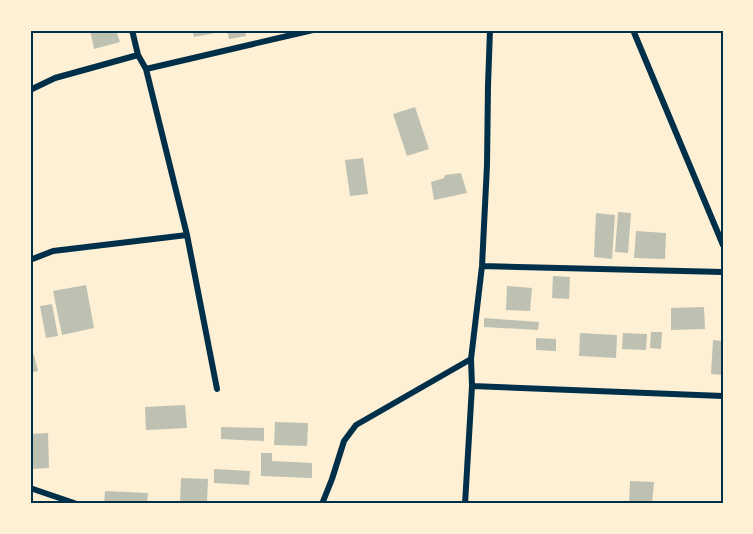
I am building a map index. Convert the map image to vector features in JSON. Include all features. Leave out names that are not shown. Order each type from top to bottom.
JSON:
[{"type":"street","points":[[132,30],[138,55],[146,69],[187,236],[217,389]]},
{"type":"street","points":[[146,69],[313,30]]},
{"type":"street","points":[[465,504],[472,386],[471,359],[482,266],[490,30]]},
{"type":"street","points":[[633,30],[723,245]]},
{"type":"street","points":[[30,90],[55,78],[138,55]]},
{"type":"street","points":[[30,260],[53,251],[187,236]]},
{"type":"street","points":[[482,266],[723,272]]},
{"type":"street","points":[[322,504],[344,441],[356,425],[471,359]]},
{"type":"street","points":[[472,386],[723,396]]},
{"type":"street","points":[[30,488],[77,504]]},
{"type":"building","points":[[90,30],[116,30],[120,42],[94,49]]},
{"type":"building","points":[[192,30],[226,30],[226,31],[194,37]]},
{"type":"building","points":[[227,30],[245,30],[246,36],[229,39]]},
{"type":"building","points":[[415,107],[429,149],[407,156],[393,114]]},
{"type":"building","points":[[363,158],[368,194],[350,196],[345,160]]},
{"type":"building","points":[[461,173],[467,193],[434,200],[431,182],[444,178],[445,175]]},
{"type":"building","points":[[618,212],[631,213],[628,253],[615,252]]},
{"type":"building","points":[[596,213],[615,215],[612,259],[594,257]]},
{"type":"building","points":[[636,231],[666,233],[665,259],[634,258]]},
{"type":"building","points":[[553,276],[570,277],[569,299],[552,298]]},
{"type":"building","points":[[86,285],[94,328],[62,335],[53,291]]},
{"type":"building","points":[[507,286],[532,288],[530,311],[506,310]]},
{"type":"building","points":[[52,304],[58,336],[46,338],[40,306]]},
{"type":"building","points":[[704,307],[705,329],[671,330],[671,308]]},
{"type":"building","points":[[484,318],[539,322],[538,330],[484,327]]},
{"type":"building","points":[[651,332],[662,332],[661,349],[650,348]]},
{"type":"building","points":[[580,333],[617,335],[616,358],[579,356]]},
{"type":"building","points":[[623,333],[647,334],[646,350],[622,349]]},
{"type":"building","points":[[536,338],[556,339],[556,351],[536,350]]},
{"type":"building","points":[[713,340],[723,341],[723,375],[711,374]]},
{"type":"building","points":[[34,355],[38,371],[30,373],[30,356]]},
{"type":"building","points":[[185,405],[187,428],[146,430],[145,407]]},
{"type":"building","points":[[275,422],[308,423],[307,446],[274,445]]},
{"type":"building","points":[[221,427],[264,428],[264,441],[221,439]]},
{"type":"building","points":[[48,433],[49,468],[30,469],[30,434]]},
{"type":"building","points":[[261,453],[272,453],[272,461],[312,463],[312,478],[261,476]]},
{"type":"building","points":[[214,469],[250,471],[249,485],[214,483]]},
{"type":"building","points":[[181,478],[208,479],[207,503],[180,502]]},
{"type":"building","points":[[630,481],[654,482],[652,504],[629,504]]},
{"type":"building","points":[[105,491],[148,493],[147,504],[104,504]]}]
